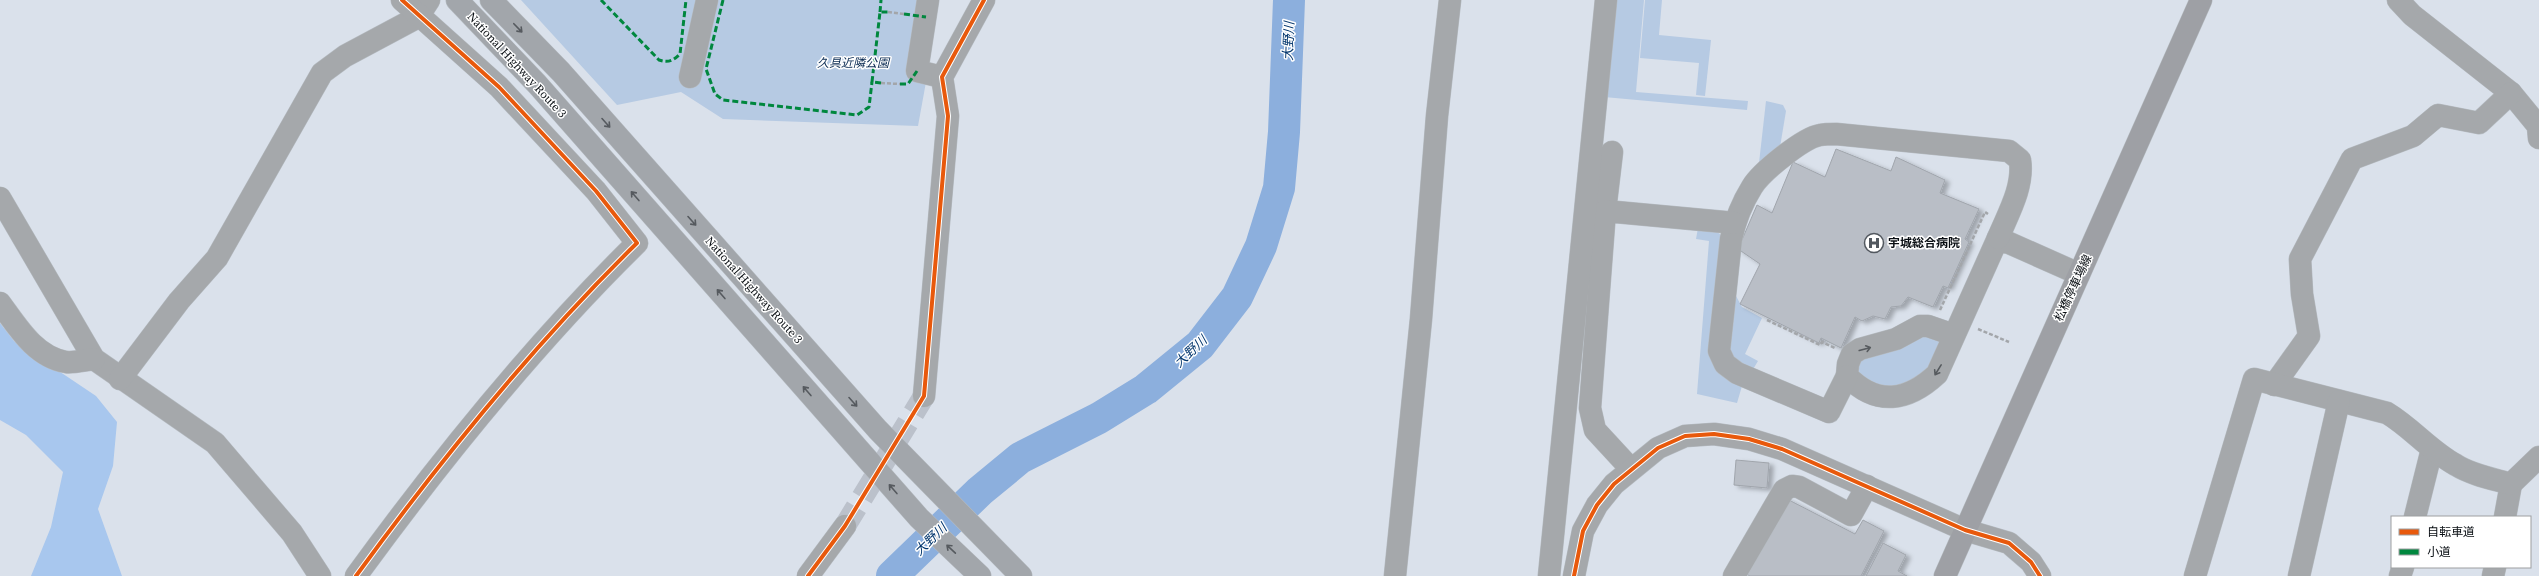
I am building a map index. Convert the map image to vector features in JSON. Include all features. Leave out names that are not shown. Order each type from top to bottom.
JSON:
[{"type":"highway","name":"National Highway Route 3","points":[[457,0],[537,84],[919,518],[980,576]]},
{"type":"highway","name":"National Highway Route 3","points":[[491,0],[561,72],[878,430],[1022,576]]},
{"type":"highway","points":[[943,495],[1036,576]]},
{"type":"main road","name":"松橋停車場線","points":[[1945,576],[2201,0]]},
{"type":"street","points":[[356,576],[408,505],[496,394],[637,242],[596,191],[424,8],[402,0]]},
{"type":"street","points":[[690,77],[708,0]]},
{"type":"street","points":[[928,0],[917,71],[942,77]]},
{"type":"street","points":[[924,396],[948,116],[942,77],[984,0]]},
{"type":"street","points":[[1395,576],[1421,319],[1436,116],[1450,0]]},
{"type":"street","points":[[1549,576],[1606,0]]},
{"type":"street","points":[[2398,0],[2412,15],[2511,93],[2538,126],[2539,138]]},
{"type":"street","points":[[120,379],[179,301],[218,258],[322,73],[345,56],[424,8]]},
{"type":"street","points":[[2274,385],[2309,336],[2302,294],[2300,260],[2352,159],[2413,136],[2438,115],[2479,122],[2511,93]]},
{"type":"street","points":[[1848,376],[1859,388],[1876,395],[1894,398],[1922,388],[1937,374],[1998,238],[2016,195],[2022,173],[2020,160],[2009,151],[1836,134],[1820,135],[1804,142],[1758,179],[1752,187],[1734,223],[1719,351],[1725,364],[1737,373],[1829,412],[1848,376],[1848,364],[1852,354],[1860,349],[1896,339],[1920,326],[1928,326],[1954,335]]},
{"type":"street","points":[[1612,152],[1605,211],[1590,408],[1595,430],[1631,469]]},
{"type":"street","points":[[0,198],[94,360],[215,443],[292,533],[320,576]]},
{"type":"street","points":[[1605,211],[1734,223]]},
{"type":"street","points":[[1998,238],[2080,274]]},
{"type":"street","points":[[0,303],[18,328],[41,352],[66,362],[94,360]]},
{"type":"street","points":[[2195,576],[2254,379],[2387,413],[2405,424],[2432,449],[2457,466],[2511,484]]},
{"type":"street","points":[[2299,576],[2339,401]]},
{"type":"street","points":[[1574,576],[1583,531],[1597,505],[1614,484],[1658,448],[1685,436],[1714,434],[1749,438],[1782,449],[1965,530],[2009,542],[2031,562],[2040,576]]},
{"type":"street","points":[[2415,516],[2432,449]]},
{"type":"street","points":[[2505,516],[2511,484],[2539,457]]},
{"type":"street","points":[[1734,576],[1784,490],[1792,486],[1799,487],[1851,515],[1866,486]]},
{"type":"street","points":[[808,576],[846,526]]},
{"type":"path","points":[[888,12],[904,14]]},
{"type":"path","points":[[881,83],[900,84]]},
{"type":"path","points":[[1767,320],[1820,345],[1822,342],[1840,350]]},
{"type":"green space","name":"久具近隣公園","points":[[521,0],[922,0],[926,82],[918,126],[723,119],[681,92],[617,105]]},
{"type":"green space","points":[[1615,0],[1644,0],[1636,92],[1748,101],[1747,110],[1604,97]]},
{"type":"green space","points":[[1645,0],[1662,0],[1659,35],[1711,40],[1705,96],[1696,95],[1699,63],[1640,58]]},
{"type":"green space","points":[[1766,101],[1783,105],[1786,111],[1780,147],[1759,163]]},
{"type":"green space","points":[[1698,228],[1716,231],[1722,236],[1713,358],[1742,386],[1737,403],[1697,394],[1709,241],[1696,239]]},
{"type":"green space","points":[[1733,295],[1736,296],[1742,307],[1762,318],[1745,354],[1758,361],[1752,371],[1742,368],[1727,349]]},
{"type":"green space","points":[[1922,335],[1934,336],[1941,344],[1925,375],[1907,385],[1885,389],[1855,374],[1857,363],[1864,357]]},
{"type":"shaded area","points":[[0,323],[14,341],[96,396],[117,422],[113,466],[98,509],[122,576],[31,576],[51,527],[63,472],[26,435],[0,420]]},
{"type":"building","points":[[1836,149],[1891,171],[1896,157],[1945,180],[1940,193],[1979,209],[1965,239],[1969,242],[1948,288],[1943,286],[1933,307],[1908,297],[1901,306],[1891,307],[1885,319],[1873,316],[1862,321],[1855,317],[1841,348],[1821,338],[1819,343],[1740,304],[1760,264],[1738,249],[1757,205],[1772,213],[1793,162],[1825,177]]},
{"type":"building","points":[[1736,460],[1769,463],[1767,488],[1734,485]]},
{"type":"building","points":[[1785,498],[1855,534],[1863,520],[1884,531],[1861,576],[1750,576],[1746,574]]},
{"type":"building","points":[[1883,543],[1906,555],[1898,571],[1907,576],[1866,576]]},
{"type":"waterway","name":"大野川","points":[[892,576],[980,491],[1020,458],[1099,418],[1146,389],[1200,345],[1237,297],[1261,246],[1279,188],[1284,132],[1289,0]]},
{"type":"tunnel","points":[[845,526],[924,396]]},
{"type":"marked path","points":[[601,0],[659,60],[665,61],[673,60],[680,54],[686,0]]},
{"type":"marked path","points":[[723,0],[706,69],[715,94],[723,100],[857,115],[869,107],[872,82]]},
{"type":"marked path","points":[[880,12],[881,0]]},
{"type":"marked path","points":[[881,83],[872,82],[880,12],[888,12]]},
{"type":"marked path","points":[[904,14],[926,17]]},
{"type":"marked path","points":[[900,84],[908,84],[917,71]]},
{"type":"cycle path","points":[[356,576],[455,446],[525,362],[561,321],[637,243],[596,191],[499,87],[402,0]]},
{"type":"cycle path","points":[[808,576],[845,526],[924,396],[948,116],[942,77],[984,0]]},
{"type":"cycle path","points":[[1574,576],[1583,531],[1597,505],[1614,484],[1658,448],[1685,436],[1714,434],[1749,439],[1782,449],[1965,530],[2009,543],[2031,562],[2040,576]]},
{"type":"place","name":"宇城総合病院","points":[[1874,243]]}]
